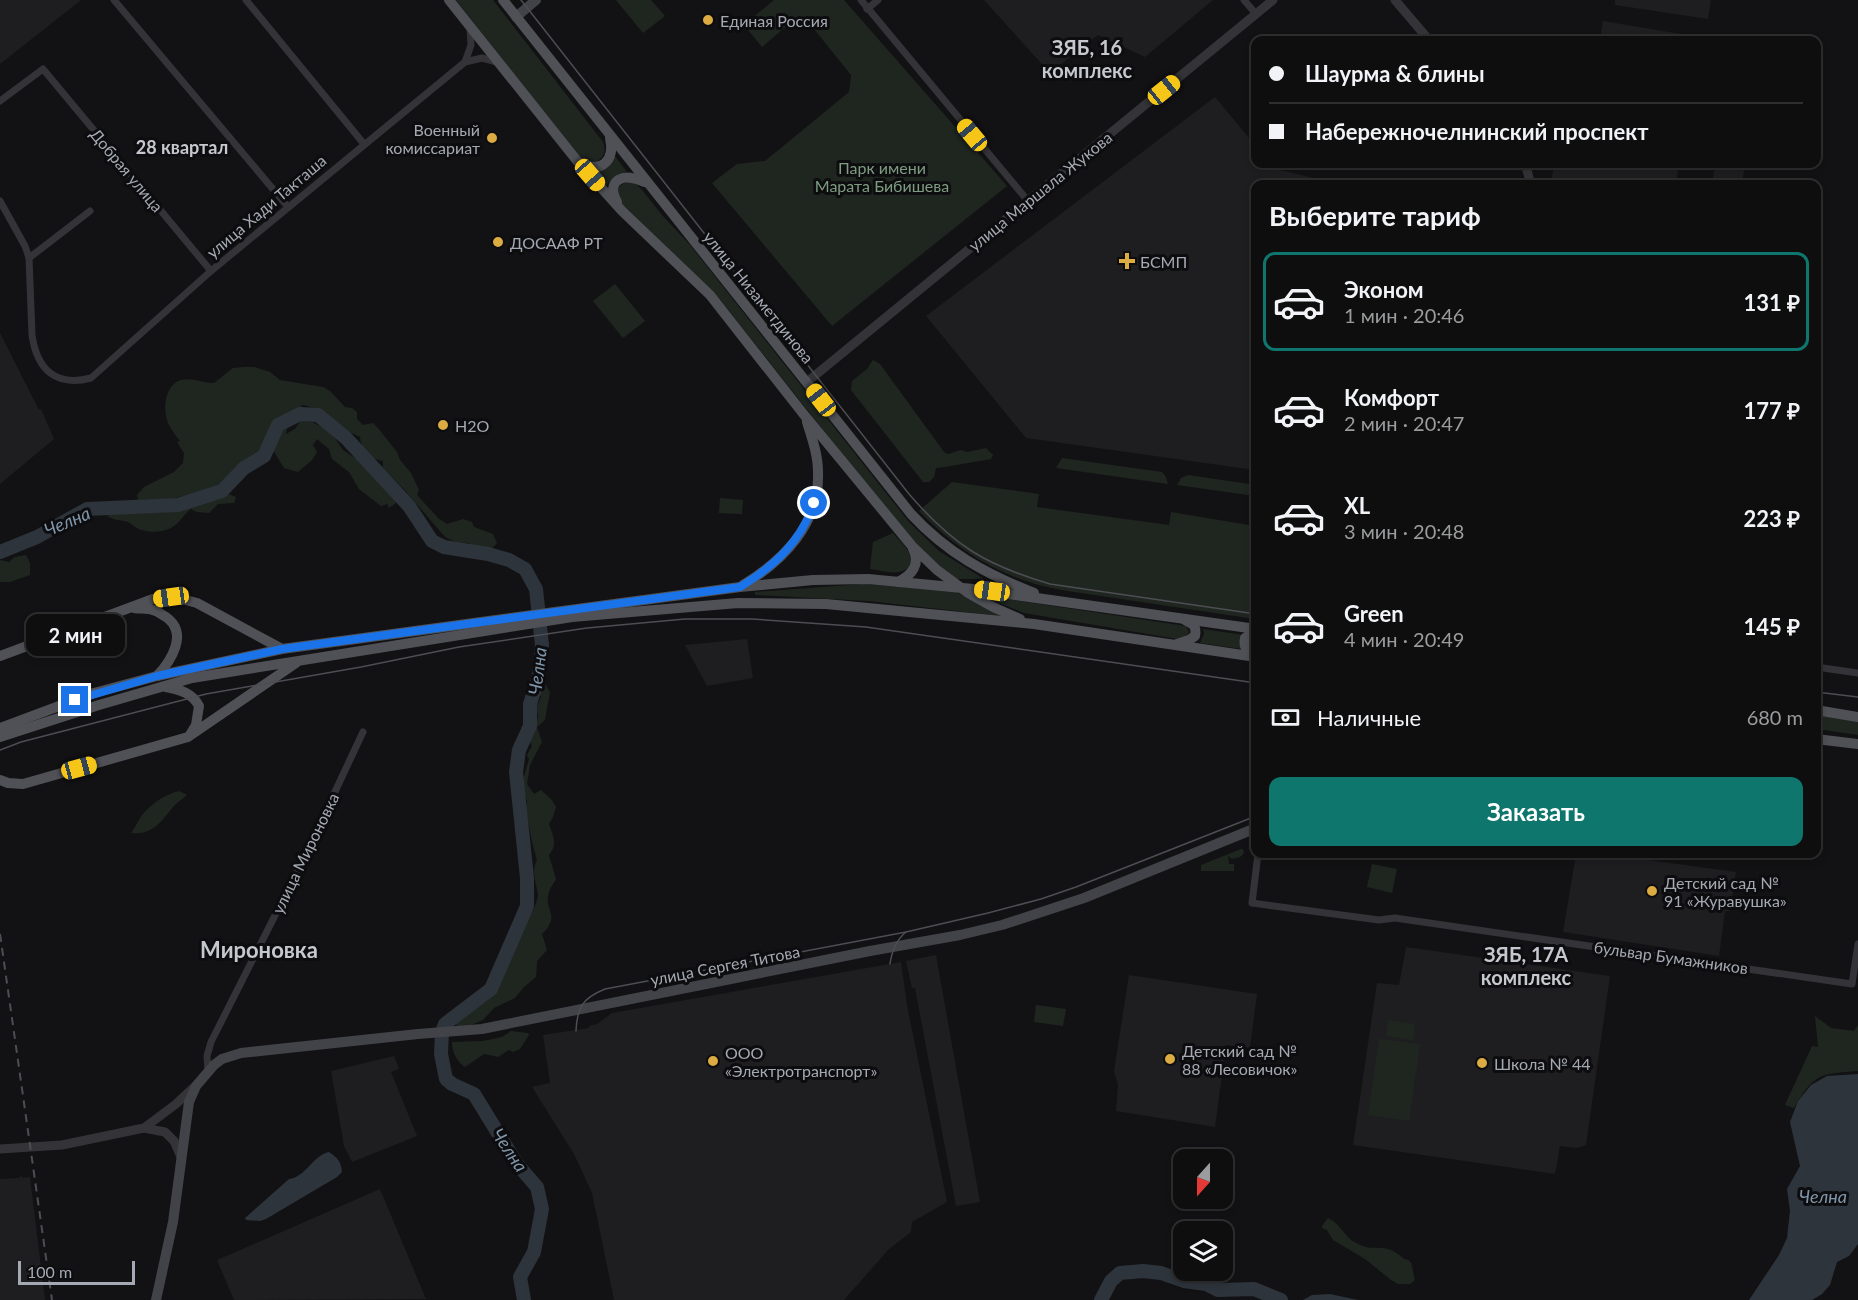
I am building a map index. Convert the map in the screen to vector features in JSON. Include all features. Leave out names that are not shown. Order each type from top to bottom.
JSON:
[{"type":"main road","points":[[450,0],[578,162],[622,212],[710,295],[805,416],[912,546],[937,570],[961,588],[993,607],[1035,624]]},
{"type":"main road","name":"улица Низаметдинова","points":[[503,0],[911,514],[927,531],[969,563],[1048,599]]},
{"type":"main road","points":[[516,17],[536,0]]},
{"type":"main road","points":[[578,162],[589,167],[598,167],[606,162],[612,148],[609,134]]},
{"type":"main road","points":[[622,212],[612,194],[618,179],[626,176],[635,177],[650,185]]},
{"type":"main road","points":[[740,587],[766,571],[794,542],[809,518],[816,494],[818,471],[816,452],[805,416]]},
{"type":"main road","points":[[898,582],[907,577],[915,566],[916,555],[912,546]]},
{"type":"main road","points":[[1,734],[94,693],[157,676],[282,649],[484,626],[740,587],[849,579],[898,582],[1048,599],[1251,629]]},
{"type":"main road","points":[[0,656],[153,599],[171,597],[197,603],[282,649]]},
{"type":"main road","points":[[572,613],[792,602],[857,606],[1035,624],[1251,656]]},
{"type":"main road","points":[[131,608],[154,610],[171,621],[177,636],[175,650],[168,664],[157,676]]},
{"type":"main road","points":[[1174,645],[1195,636],[1196,630],[1193,624],[1180,618]]},
{"type":"main road","points":[[1,734],[192,678],[484,626]]},
{"type":"main road","points":[[1251,634],[1245,638],[1244,643],[1251,653]]},
{"type":"main road","points":[[0,780],[22,784],[188,737],[303,659]]},
{"type":"main road","points":[[163,686],[193,696],[199,706],[196,725],[188,737]]},
{"type":"main road","points":[[1821,711],[1858,717]]},
{"type":"main road","points":[[1821,740],[1858,744]]},
{"type":"main road","name":"улица Сергея Титова","points":[[196,1086],[222,1059],[241,1053],[482,1029],[1002,925],[1094,894],[1251,830]]},
{"type":"main road","points":[[156,1300],[173,1222],[189,1102],[196,1086]]},
{"type":"street","points":[[114,0],[288,207]]},
{"type":"street","points":[[246,0],[364,144]]},
{"type":"street","points":[[861,0],[1028,201]]},
{"type":"street","points":[[867,9],[878,0]]},
{"type":"street","points":[[1244,0],[1256,14]]},
{"type":"street","name":"улица Маршала Жукова","points":[[807,382],[1273,0]]},
{"type":"street","points":[[1395,0],[1425,36]]},
{"type":"street","points":[[465,62],[471,45],[469,24]]},
{"type":"street","points":[[465,62],[482,58],[500,63]]},
{"type":"street","name":"улица Хади Такташа","points":[[29,258],[32,335],[40,361],[50,374],[63,380],[76,382],[91,378],[211,271],[465,62]]},
{"type":"street","name":"Добрая улица","points":[[0,101],[43,69],[211,271]]},
{"type":"street","points":[[0,201],[25,246],[29,258],[90,212]]},
{"type":"street","points":[[1821,668],[1858,673]]},
{"type":"street","name":"улица Мироновка","points":[[208,1071],[207,1056],[211,1042],[302,862],[363,732]]},
{"type":"street","name":"бульвар Бумажников","points":[[1258,858],[1252,903],[1379,920],[1395,918],[1852,984],[1858,945]]},
{"type":"street","points":[[144,1128],[196,1086]]},
{"type":"street","points":[[0,1149],[62,1144],[144,1128],[165,1132],[174,1141],[181,1157]]},
{"type":"shaded area","points":[[0,0],[81,0],[0,64]]},
{"type":"shaded area","points":[[984,0],[1213,0],[1145,57],[1098,35],[1050,73]]},
{"type":"shaded area","points":[[1615,0],[1711,0],[1708,19],[1615,5]]},
{"type":"shaded area","points":[[1603,21],[1693,36],[1601,36]]},
{"type":"shaded area","name":"БСМП","points":[[1215,97],[1251,140],[1251,168],[1275,168],[1322,180],[1251,180],[1251,469],[1026,438],[926,316]]},
{"type":"shaded area","points":[[1553,168],[1678,168],[1677,180],[1552,180]]},
{"type":"shaded area","points":[[1714,168],[1744,168],[1743,180],[1713,180]]},
{"type":"shaded area","points":[[0,333],[39,410],[41,409],[54,439],[0,484]]},
{"type":"shaded area","points":[[747,639],[753,678],[707,686],[685,645]]},
{"type":"shaded area","name":"Детский сад № 91 «Журавушка»","points":[[1575,858],[1634,858],[1736,872],[1730,911],[1725,911],[1719,956],[1563,932]]},
{"type":"shaded area","name":"Школа № 44","points":[[1406,947],[1610,976],[1586,1145],[1577,1148],[1560,1146],[1555,1174],[1353,1145],[1377,983],[1399,985]]},
{"type":"shaded area","points":[[936,955],[980,1202],[956,1206],[915,988],[912,988],[906,961]]},
{"type":"shaded area","points":[[901,962],[907,1005],[947,1202],[912,1222],[911,1232],[889,1249],[844,1300],[614,1300],[592,1193],[574,1154],[532,1087],[550,1083],[543,1035],[589,1028],[612,1013]]},
{"type":"shaded area","name":"Детский сад № 88 «Лесовичок»","points":[[1129,975],[1257,994],[1250,1048],[1226,1045],[1215,1127],[1116,1111],[1118,1085],[1114,1071]]},
{"type":"shaded area","points":[[394,1056],[399,1069],[391,1072],[417,1136],[352,1162],[344,1146],[331,1071]]},
{"type":"shaded area","points":[[22,1176],[23,1178],[30,1177],[45,1300],[0,1300],[0,1179]]},
{"type":"shaded area","points":[[380,1189],[426,1299],[234,1300],[217,1260]]},
{"type":"green space","points":[[456,0],[493,0],[603,142],[604,152],[599,159],[593,163],[581,159]]},
{"type":"green space","points":[[616,0],[651,0],[665,16],[643,33]]},
{"type":"green space","name":"Парк имени Марата Бибишева","points":[[774,0],[844,0],[1007,186],[832,326],[712,183],[737,164],[765,161],[849,92],[851,75],[806,19],[796,18],[762,47],[744,25]]},
{"type":"green space","points":[[614,155],[627,172],[612,179],[606,188],[592,174],[608,167]]},
{"type":"green space","points":[[628,182],[636,184],[642,190],[690,245],[909,522],[939,551],[984,579],[955,579],[900,527],[719,298],[620,204],[616,191]]},
{"type":"green space","points":[[615,284],[645,321],[623,338],[593,301]]},
{"type":"green space","points":[[873,360],[880,364],[944,452],[948,454],[961,450],[967,452],[986,448],[993,455],[991,459],[936,468],[934,477],[929,482],[923,482],[851,390],[852,381],[867,369]]},
{"type":"green space","points":[[254,367],[270,372],[280,380],[323,387],[330,391],[345,407],[357,412],[357,419],[363,425],[373,423],[378,428],[411,473],[419,490],[417,495],[438,518],[447,524],[463,519],[472,522],[474,527],[493,534],[497,543],[488,552],[468,543],[456,542],[445,537],[383,468],[383,461],[367,454],[362,447],[360,437],[337,426],[321,412],[302,405],[296,411],[276,420],[266,441],[259,465],[231,487],[212,488],[171,499],[138,500],[137,495],[144,487],[174,472],[183,463],[184,453],[177,442],[180,441],[169,425],[166,413],[166,399],[171,387],[185,379],[214,383],[233,368]]},
{"type":"green space","points":[[301,420],[312,422],[330,431],[343,450],[364,464],[393,494],[396,503],[389,508],[387,504],[381,506],[359,489],[349,472],[332,459],[329,449],[317,439],[313,445],[317,452],[312,460],[298,472],[284,468],[273,450],[276,445],[274,436],[280,426],[287,427],[286,434],[295,429]]},
{"type":"green space","points":[[1062,458],[1162,472],[1168,484],[1056,468]]},
{"type":"green space","points":[[1188,475],[1249,484],[1251,495],[1177,485],[1181,478]]},
{"type":"green space","points":[[952,482],[1039,494],[1037,507],[1169,525],[1171,512],[1251,525],[1251,618],[1061,590],[1020,579],[966,551],[919,511]]},
{"type":"green space","points":[[226,493],[236,497],[234,503],[218,504],[209,513],[191,509],[174,526],[160,531],[145,531],[107,516],[117,512],[147,513],[189,504],[194,496],[201,494],[206,500]]},
{"type":"green space","points":[[720,498],[743,500],[742,514],[719,513]]},
{"type":"green space","points":[[893,533],[909,552],[911,566],[897,572],[870,569],[873,542]]},
{"type":"green space","points":[[26,555],[30,563],[30,575],[10,582],[0,582],[0,560],[9,562],[15,557]]},
{"type":"green space","points":[[863,584],[954,591],[1001,616],[868,601],[755,595],[755,592]]},
{"type":"green space","points":[[980,595],[1186,626],[1189,632],[1183,640],[1024,613]]},
{"type":"green space","points":[[1203,629],[1244,635],[1242,649],[1200,643],[1204,634]]},
{"type":"green space","points":[[545,684],[550,692],[545,720],[537,727],[542,742],[530,765],[527,784],[534,794],[541,790],[556,807],[549,824],[554,844],[549,855],[556,879],[548,898],[551,922],[542,934],[547,950],[537,961],[536,977],[515,998],[494,1008],[483,1020],[461,1029],[455,1024],[487,1001],[494,993],[516,947],[526,917],[532,913],[537,899],[534,873],[537,860],[526,809],[527,801],[523,790],[523,780],[529,759],[527,755],[532,746],[529,739],[538,718],[537,706],[541,697],[539,693]]},
{"type":"green space","points":[[1821,716],[1858,721],[1858,735],[1821,730]]},
{"type":"green space","points":[[179,791],[187,795],[155,827],[145,832],[131,833],[142,815],[151,806]]},
{"type":"green space","points":[[1241,849],[1244,853],[1240,857],[1232,859],[1228,856],[1229,864],[1234,864],[1234,871],[1201,871],[1201,865]]},
{"type":"green space","points":[[1372,864],[1397,869],[1392,893],[1367,887]]},
{"type":"green space","points":[[1036,1005],[1066,1009],[1063,1026],[1034,1022]]},
{"type":"green space","points":[[1815,1016],[1831,1028],[1854,1031],[1858,1025],[1858,1071],[1835,1073],[1819,1078],[1807,1088],[1794,1108],[1785,1105],[1812,1046],[1818,1047]]},
{"type":"green space","points":[[1388,1020],[1415,1024],[1413,1040],[1386,1036]]},
{"type":"green space","points":[[511,1031],[529,1035],[520,1049],[513,1052],[509,1050],[498,1057],[484,1054],[465,1067],[454,1053],[452,1042],[483,1041],[502,1037]]},
{"type":"green space","points":[[1379,1039],[1420,1044],[1409,1121],[1368,1115]]},
{"type":"green space","points":[[1328,1218],[1356,1243],[1390,1250],[1409,1261],[1415,1280],[1410,1284],[1398,1284],[1365,1259],[1333,1240],[1327,1230],[1322,1228]]},
{"type":"water","name":"Челна","points":[[1858,1074],[1858,1244],[1849,1256],[1837,1262],[1830,1285],[1812,1300],[1749,1300],[1779,1255],[1787,1238],[1790,1211],[1787,1189],[1800,1166],[1790,1122],[1798,1101],[1811,1085],[1827,1076]]},
{"type":"water","points":[[329,1152],[337,1158],[341,1166],[342,1172],[337,1177],[266,1219],[246,1220],[245,1218],[289,1179],[300,1174],[318,1157]]},
{"type":"water","points":[[1330,1294],[1358,1300],[1303,1300],[1312,1295]]},
{"type":"waterway","name":"Челна","points":[[0,552],[37,537],[87,509],[178,505],[222,491],[244,468],[264,456],[278,425],[300,414],[318,415],[346,438],[409,506],[432,541],[444,547],[509,560],[525,569],[536,589],[542,645],[539,675],[530,704],[530,726],[519,750],[516,772],[527,878],[527,906],[491,989],[445,1024],[442,1032],[441,1054],[446,1079],[474,1094],[517,1164],[537,1187],[542,1209],[534,1252],[520,1277],[524,1300]]},
{"type":"waterway","name":"Челна","points":[[1101,1300],[1111,1281],[1120,1273],[1143,1271],[1206,1284],[1218,1290],[1254,1289],[1281,1300]]},
{"type":"tram line","points":[[521,0],[909,494],[940,527],[988,561],[1050,584],[1251,613]]},
{"type":"tram line","points":[[0,750],[21,742],[206,694],[459,647],[587,628],[685,619],[752,619],[866,627],[1251,682]]},
{"type":"tram line","points":[[1821,693],[1858,697]]},
{"type":"tram line","points":[[576,1031],[578,1016],[583,1004],[591,996],[605,989],[906,932],[1041,899],[1251,818]]},
{"type":"tram line","points":[[890,964],[895,946],[906,932]]},
{"type":"railway","points":[[0,934],[52,1300]]},
{"type":"place","name":"Единая Россия","points":[[708,20]]},
{"type":"place","name":"Военный комиссариат","points":[[492,138]]},
{"type":"place","name":"ДОСААФ РТ","points":[[498,242]]},
{"type":"place","name":"БСМП","points":[[1127,261]]},
{"type":"place","name":"H2O","points":[[443,425]]},
{"type":"place","name":"Детский сад № 91 «Журавушка»","points":[[1652,891]]},
{"type":"place","name":"Детский сад № 88 «Лесовичок»","points":[[1170,1059]]},
{"type":"place","name":"ООО «Электротранспорт»","points":[[713,1061]]},
{"type":"place","name":"Школа № 44","points":[[1482,1063]]},
{"type":"district","name":"ЗЯБ, 16 комплекс","points":[[1087,58]]},
{"type":"district","name":"28 квартал","points":[[182,147]]},
{"type":"district","name":"Мироновка","points":[[259,949]]},
{"type":"district","name":"ЗЯБ, 17А комплекс","points":[[1526,966]]},
{"type":"route","points":[[75,700],[157,676],[282,649],[740,587],[766,571],[794,542],[809,518],[814,503]]}]
